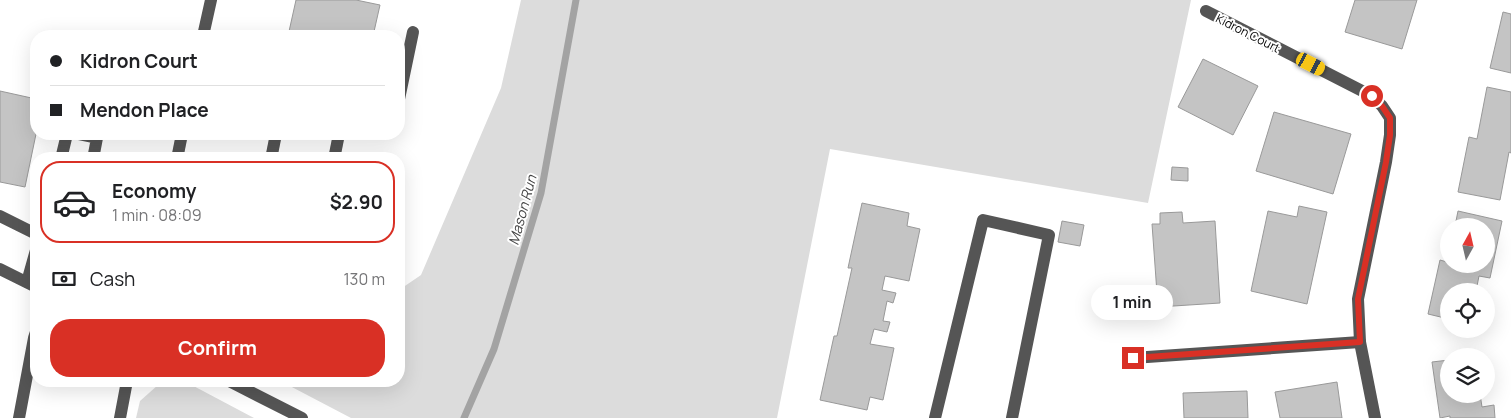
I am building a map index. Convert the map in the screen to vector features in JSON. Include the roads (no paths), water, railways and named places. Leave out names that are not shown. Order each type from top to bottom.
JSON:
[{"type":"street","points":[[204,30],[211,0]]},
{"type":"street","name":"Kidron Court","points":[[1206,11],[1372,96],[1390,118],[1390,135],[1386,162],[1358,299],[1360,342]]},
{"type":"street","points":[[405,68],[412,32]]},
{"type":"street","points":[[0,216],[30,231]]},
{"type":"street","points":[[936,418],[983,220],[1049,235],[1012,418]]},
{"type":"street","points":[[0,269],[30,284]]},
{"type":"street","points":[[1133,358],[1360,342],[1375,418]]},
{"type":"street","points":[[19,418],[30,359]]},
{"type":"street","points":[[120,418],[127,387]]},
{"type":"street","points":[[241,387],[302,418]]},
{"type":"waterway","name":"Mason Run","points":[[464,418],[494,349],[541,193],[576,0]]}]
